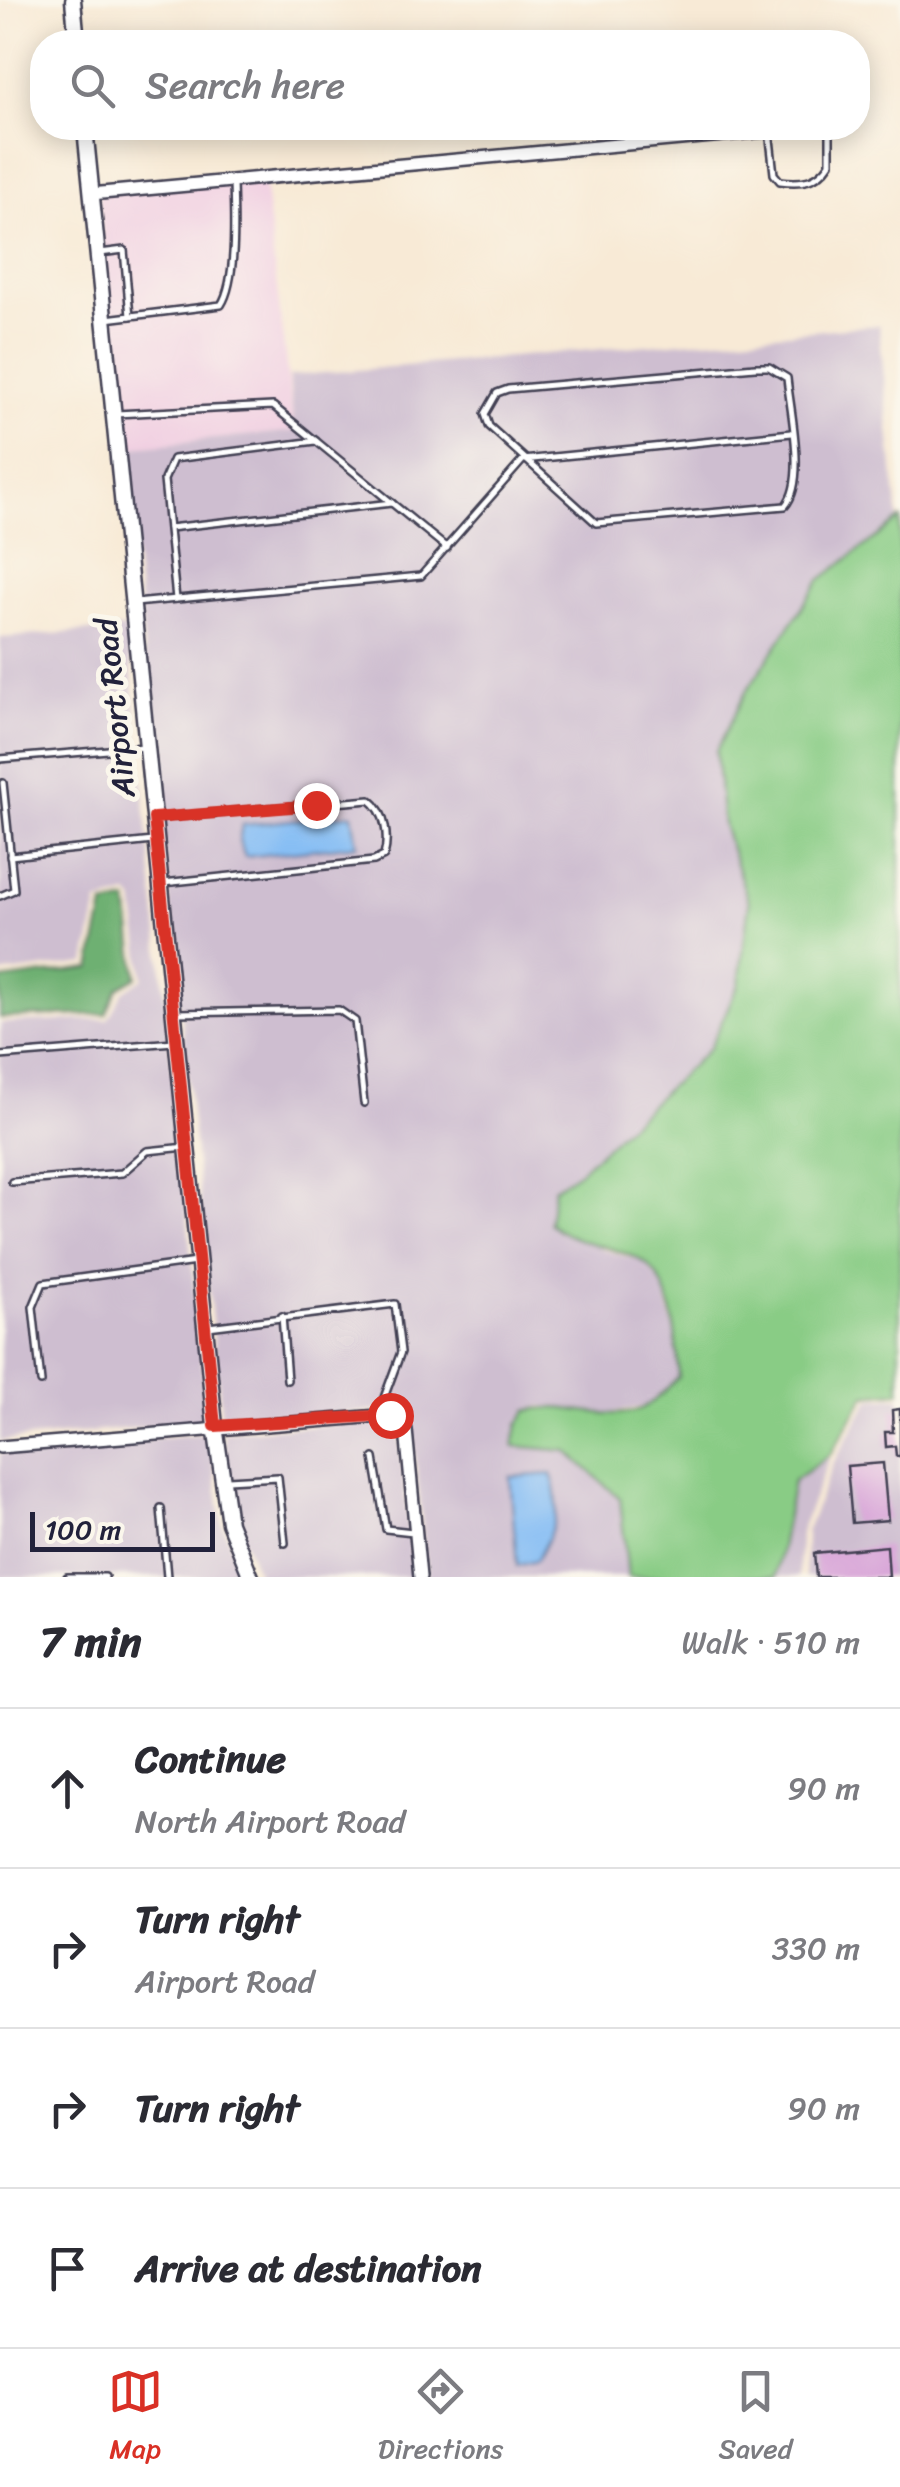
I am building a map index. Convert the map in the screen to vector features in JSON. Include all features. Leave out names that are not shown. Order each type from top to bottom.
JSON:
[{"type":"street","points":[[73,0],[76,30]]},
{"type":"street","name":"Airport Road","points":[[86,140],[215,1426],[229,1523],[252,1577]]},
{"type":"street","points":[[91,194],[663,140]]},
{"type":"street","points":[[0,1447],[215,1426],[390,1415],[406,1430],[420,1577]]},
{"type":"lane","points":[[769,140],[774,174],[786,182],[815,179],[823,174],[832,154],[831,140]]},
{"type":"lane","points":[[104,319],[221,305],[227,293],[234,235],[234,181]]},
{"type":"lane","points":[[97,253],[124,250],[130,316]]},
{"type":"lane","points":[[769,367],[787,378],[796,487],[785,506],[596,523],[523,460],[488,426],[485,414],[496,393],[769,367]]},
{"type":"lane","points":[[113,414],[273,406],[447,548]]},
{"type":"lane","points":[[132,604],[421,576],[523,460],[792,433]]},
{"type":"lane","points":[[176,599],[164,480],[173,459],[316,441]]},
{"type":"lane","points":[[169,528],[392,503]]},
{"type":"lane","points":[[0,759],[147,747]]},
{"type":"lane","points":[[0,896],[14,890],[3,783]]},
{"type":"lane","points":[[154,818],[370,800],[378,806],[388,840],[384,856],[374,861],[160,884]]},
{"type":"lane","points":[[10,856],[156,840]]},
{"type":"lane","points":[[174,1014],[340,1010],[355,1021],[364,1103]]},
{"type":"lane","points":[[0,1056],[177,1042]]},
{"type":"lane","points":[[12,1182],[122,1173],[147,1150],[189,1146]]},
{"type":"lane","points":[[41,1382],[33,1307],[43,1283],[198,1262]]},
{"type":"lane","points":[[205,1328],[395,1304],[402,1352],[377,1416]]},
{"type":"lane","points":[[282,1316],[287,1380]]},
{"type":"lane","points":[[374,1458],[386,1529],[416,1532]]},
{"type":"lane","points":[[223,1480],[278,1477],[285,1543]]},
{"type":"lane","points":[[160,1508],[167,1577]]},
{"type":"lane","points":[[67,1577],[105,1577]]},
{"type":"shaded area","points":[[264,180],[294,431],[124,448],[98,191]]},
{"type":"shaded area","points":[[879,325],[898,520],[820,580],[746,692],[716,751],[749,903],[739,984],[709,1049],[580,1171],[554,1188],[601,1249],[644,1262],[663,1285],[677,1345],[679,1377],[646,1406],[610,1413],[541,1406],[527,1411],[518,1425],[515,1446],[567,1451],[620,1498],[628,1577],[427,1577],[413,1430],[395,1410],[222,1420],[124,448],[294,431],[289,376]]},
{"type":"shaded area","points":[[127,628],[208,1421],[0,1441],[0,1023],[108,1019],[123,992],[143,978],[134,900],[128,895],[98,903],[86,963],[0,974],[0,638]]},
{"type":"shaded area","points":[[900,1397],[900,1577],[805,1577],[806,1532],[834,1462],[870,1399]]},
{"type":"shaded area","points":[[387,1421],[399,1433],[413,1577],[259,1577],[236,1521],[223,1432]]},
{"type":"shaded area","points":[[209,1433],[222,1524],[244,1577],[0,1577],[0,1453]]},
{"type":"shaded area","points":[[831,1454],[800,1532],[799,1577],[776,1577],[793,1481]]},
{"type":"green space","points":[[900,519],[900,1392],[866,1395],[831,1454],[793,1481],[776,1577],[628,1577],[620,1498],[567,1451],[514,1446],[518,1425],[527,1411],[557,1408],[620,1414],[656,1399],[679,1377],[672,1314],[661,1282],[642,1261],[571,1236],[549,1223],[554,1188],[580,1171],[709,1049],[739,984],[749,903],[723,825],[716,751],[746,692],[820,580]]},
{"type":"green space","points":[[128,901],[137,977],[118,988],[106,1014],[0,1018],[0,980],[91,968],[104,906]]},
{"type":"water","points":[[352,814],[357,845],[245,857],[239,841],[242,825]]},
{"type":"water","points":[[551,1474],[557,1498],[552,1529],[536,1561],[517,1566],[510,1477]]},
{"type":"building","points":[[900,1409],[900,1456],[896,1456],[895,1446],[886,1447],[885,1432],[893,1432],[892,1410]]},
{"type":"building","points":[[883,1463],[888,1520],[852,1523],[847,1466]]},
{"type":"building","points":[[887,1546],[889,1577],[816,1577],[814,1553]]},
{"type":"route","points":[[316,805],[154,818],[215,1426],[390,1415]]}]
